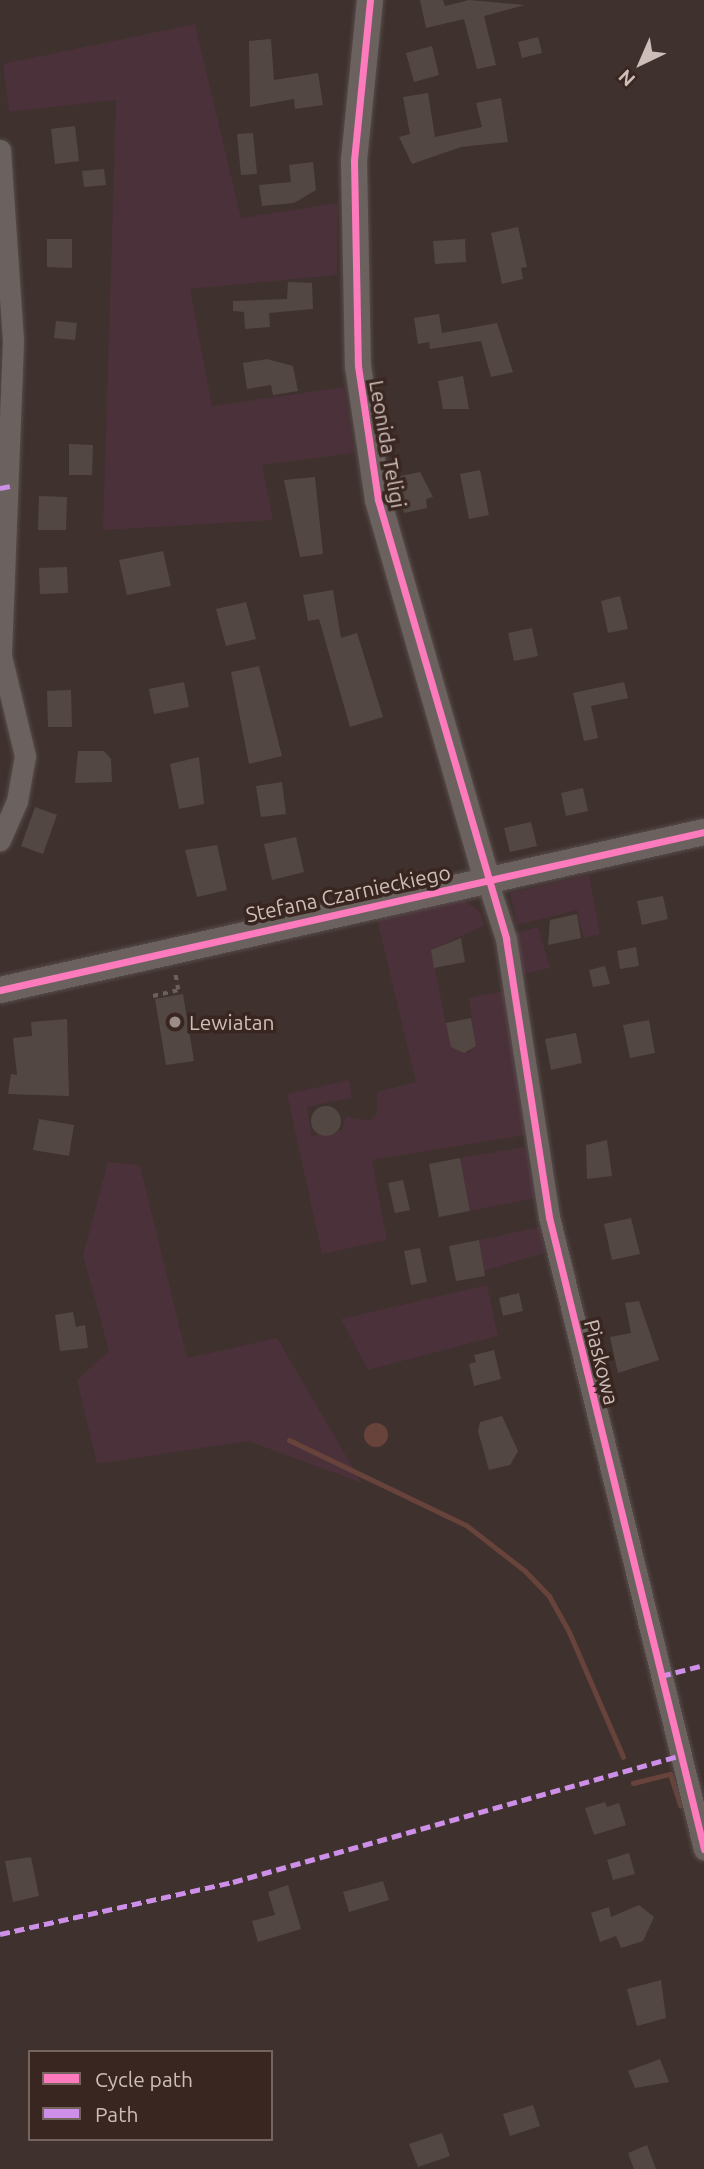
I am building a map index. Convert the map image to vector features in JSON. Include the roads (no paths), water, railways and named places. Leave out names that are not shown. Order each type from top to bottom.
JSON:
[{"type":"street","name":"Leonida Teligi","points":[[370,0],[355,160],[358,366],[378,500],[487,880]]},
{"type":"street","points":[[0,150],[13,341],[5,487],[1,656],[24,755],[17,801],[0,840]]},
{"type":"street","name":"Stefana Czarnieckiego","points":[[0,990],[704,832]]},
{"type":"street","name":"Piaskowa","points":[[487,880],[506,939],[549,1217],[704,1849]]},
{"type":"waterway","points":[[289,1440],[466,1525],[525,1571],[549,1596],[569,1632],[623,1757]]},
{"type":"waterway","points":[[633,1783],[670,1774],[680,1805]]},
{"type":"place","name":"Lewiatan","points":[[175,1022]]}]
